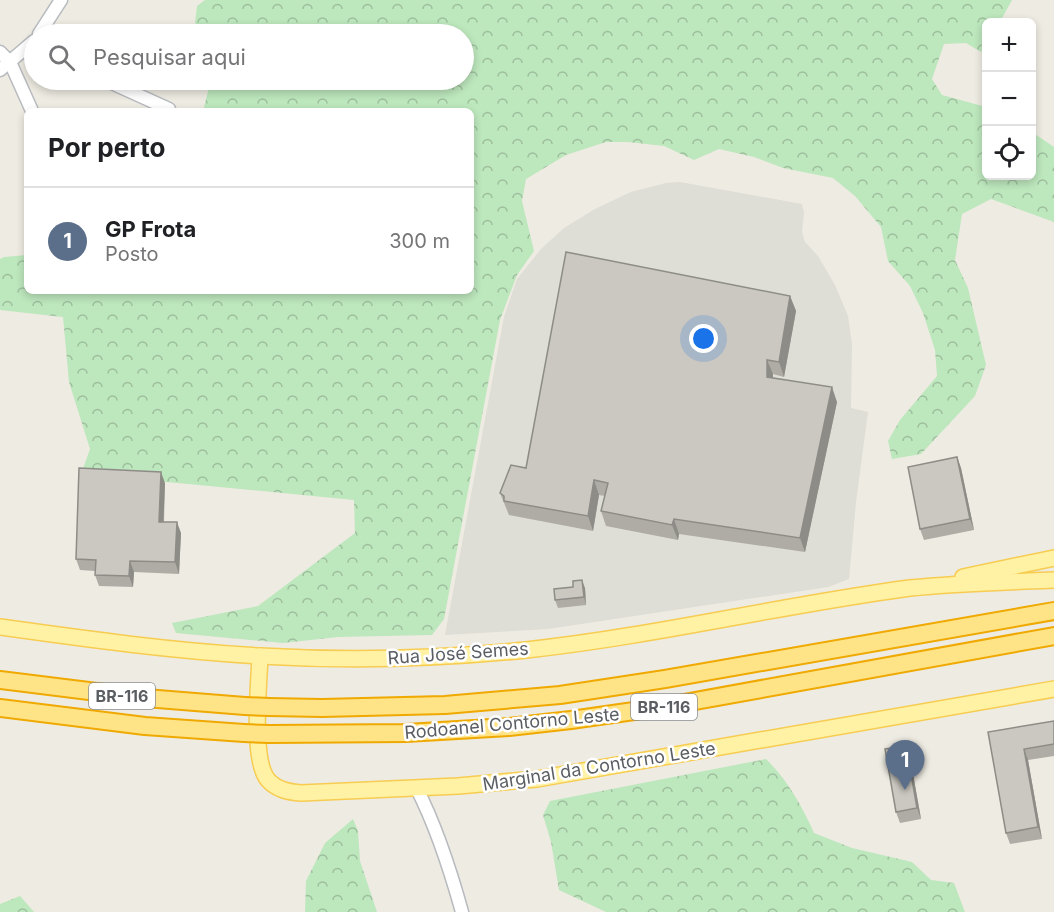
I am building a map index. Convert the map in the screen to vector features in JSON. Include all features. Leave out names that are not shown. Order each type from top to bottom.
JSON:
[{"type":"highway","name":"Rodoanel Contorno Leste","points":[[0,680],[145,698],[245,706],[355,708],[445,705],[560,695],[665,679],[1054,610]]},
{"type":"highway","name":"Rodoanel Contorno Leste","points":[[0,708],[145,726],[269,734],[406,733],[509,727],[662,707],[1054,636]]},
{"type":"main road","name":"Rua José Semes","points":[[0,627],[159,648],[260,656],[404,658],[526,650],[602,639],[914,588],[1054,558]]},
{"type":"main road","name":"Rua José Semes","points":[[914,588],[1054,580]]},
{"type":"main road","name":"Marginal da Contorno Leste","points":[[260,656],[258,749],[261,769],[273,785],[282,790],[301,793],[417,789],[575,774],[1054,689]]},
{"type":"street","points":[[45,24],[61,0]]},
{"type":"street","points":[[5,66],[24,51]]},
{"type":"street","points":[[0,52],[5,66],[30,108]]},
{"type":"street","points":[[127,90],[167,108]]},
{"type":"street","points":[[417,789],[442,843],[462,912]]},
{"type":"shaded area","points":[[680,182],[802,204],[804,213],[802,232],[805,242],[818,256],[835,285],[848,316],[852,344],[851,408],[868,412],[849,579],[828,587],[548,629],[445,635],[504,317],[517,279],[541,249],[564,228],[595,209],[631,192],[666,183]]},
{"type":"green space","points":[[205,0],[1012,0],[1002,18],[982,18],[981,52],[966,43],[944,44],[932,79],[942,95],[982,106],[982,180],[1036,180],[1036,135],[1054,147],[1054,222],[991,199],[962,214],[955,260],[968,288],[986,365],[975,396],[921,454],[892,459],[888,441],[900,420],[937,376],[935,350],[923,313],[910,286],[888,261],[881,227],[855,196],[833,178],[783,168],[754,157],[719,149],[694,160],[664,146],[606,142],[566,155],[526,179],[522,201],[534,251],[517,275],[500,320],[444,619],[432,635],[338,637],[283,643],[176,633],[172,623],[258,606],[355,533],[354,500],[167,482],[80,477],[90,449],[69,382],[63,317],[0,310],[0,259],[24,255],[24,294],[474,294],[474,108],[204,108],[208,90],[474,90],[474,24],[195,23],[197,6]]},
{"type":"green space","points":[[766,759],[793,793],[814,833],[852,848],[912,862],[931,880],[954,883],[965,912],[606,912],[559,890],[551,842],[543,815],[550,801]]},
{"type":"green space","points":[[353,819],[358,831],[360,861],[377,912],[305,912],[306,881],[325,843]]},
{"type":"green space","points":[[20,896],[34,912],[0,912],[0,904]]},
{"type":"building","points":[[566,252],[790,296],[779,362],[767,360],[767,377],[832,387],[800,538],[674,519],[672,525],[601,511],[608,483],[594,480],[588,516],[504,501],[504,496],[500,493],[511,465],[526,468]]},
{"type":"building","points":[[957,457],[970,519],[920,529],[908,467]]},
{"type":"building","points":[[79,468],[161,472],[159,522],[177,522],[175,562],[130,561],[129,576],[95,575],[96,560],[76,559]]},
{"type":"building","points":[[582,580],[584,597],[555,600],[554,589],[573,587],[573,581]]},
{"type":"building","points":[[1054,721],[1054,744],[1024,749],[1038,827],[1006,833],[988,732]]},
{"type":"building","points":[[906,746],[917,808],[896,812],[885,749]]},
{"type":"place","name":"GP Frota","points":[[905,790]]}]
